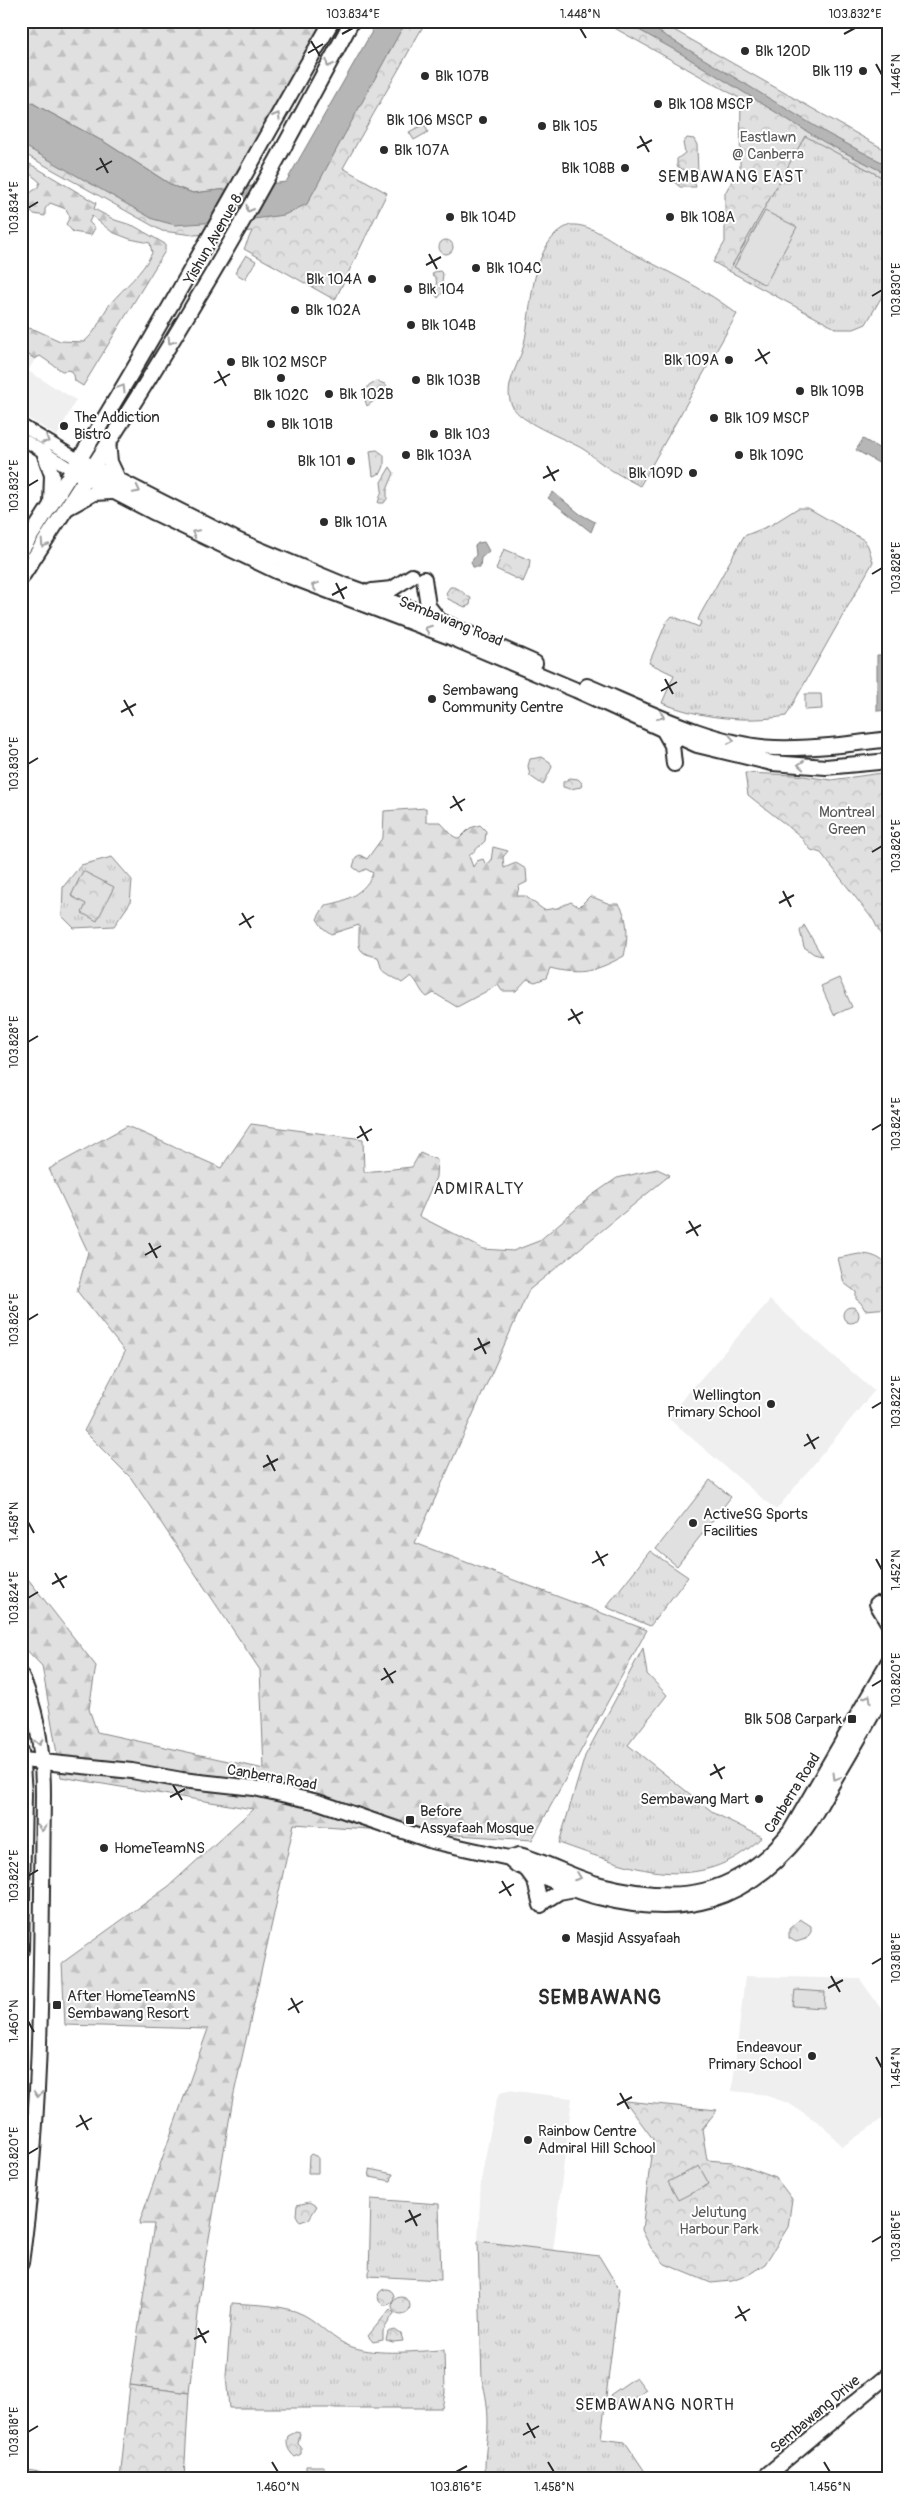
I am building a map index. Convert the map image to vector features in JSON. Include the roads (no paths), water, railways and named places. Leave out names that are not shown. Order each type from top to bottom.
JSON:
[{"type":"main road","name":"Yishun Avenue 8","points":[[21,551],[76,465],[178,294],[252,158],[332,21]]},
{"type":"main road","name":"Yishun Avenue 8","points":[[21,578],[90,473],[197,299],[273,167],[352,21]]},
{"type":"main road","points":[[66,509],[94,493],[116,486],[110,462],[108,442]]},
{"type":"main road","points":[[44,452],[52,475],[51,505]]},
{"type":"main road","name":"Sembawang Road","points":[[76,465],[276,571],[450,637],[697,745],[772,763],[826,767],[889,761]]},
{"type":"main road","name":"Sembawang Road","points":[[116,486],[239,540],[441,621],[563,676],[702,733],[773,748],[844,745],[889,739]]},
{"type":"main road","points":[[363,591],[392,589],[418,577],[428,606],[441,621]]},
{"type":"main road","points":[[663,729],[672,745],[674,764]]},
{"type":"main road","points":[[844,745],[855,748],[858,752],[858,756],[850,766]]},
{"type":"main road","points":[[881,1600],[889,1624]]},
{"type":"main road","name":"Canberra Road","points":[[509,1858],[519,1855],[601,1885],[667,1897],[694,1894],[722,1886],[761,1862],[776,1849],[790,1832],[889,1661]]},
{"type":"main road","points":[[21,1676],[27,1688],[43,1762],[39,2070],[33,2172],[21,2263]]},
{"type":"main road","name":"Canberra Road","points":[[22,1755],[43,1762],[254,1788],[318,1802],[432,1841],[509,1858],[526,1869],[599,1897],[669,1907],[698,1904],[728,1895],[752,1881],[778,1860],[802,1832],[889,1683]]},
{"type":"main road","points":[[21,1950],[22,1755]]},
{"type":"main road","points":[[43,1795],[52,1776],[59,1770],[74,1765]]},
{"type":"main road","points":[[526,1869],[535,1881],[542,1904],[559,1892],[576,1889]]},
{"type":"main road","points":[[22,1939],[29,1939],[34,1936],[41,1912]]},
{"type":"main road","name":"Sembawang Drive","points":[[762,2479],[889,2374]]},
{"type":"main road","name":"Sembawang Drive","points":[[775,2479],[889,2387]]},
{"type":"street","name":"Sembawang Road","points":[[21,425],[76,465]]},
{"type":"street","name":"Sembawang Road","points":[[21,438],[44,452],[76,465]]},
{"type":"place","name":"Blk 120D","points":[[745,51]]},
{"type":"place","name":"Blk 119","points":[[863,71]]},
{"type":"place","name":"Blk 107B","points":[[425,76]]},
{"type":"place","name":"Blk 108 MSCP","points":[[658,104]]},
{"type":"place","name":"Blk 106 MSCP","points":[[483,120]]},
{"type":"place","name":"Blk 105","points":[[542,126]]},
{"type":"place","name":"Blk 107A","points":[[384,150]]},
{"type":"place","name":"Blk 108B","points":[[625,168]]},
{"type":"place","name":"Blk 104D","points":[[450,217]]},
{"type":"place","name":"Blk 108A","points":[[670,217]]},
{"type":"place","name":"Blk 104C","points":[[476,268]]},
{"type":"place","name":"Blk 104A","points":[[372,279]]},
{"type":"place","name":"Blk 104","points":[[408,289]]},
{"type":"place","name":"Blk 102A","points":[[295,310]]},
{"type":"place","name":"Blk 104B","points":[[411,325]]},
{"type":"place","name":"Blk 109A","points":[[729,360]]},
{"type":"place","name":"Blk 102 MSCP","points":[[231,362]]},
{"type":"place","name":"Blk 102C","points":[[281,378]]},
{"type":"place","name":"Blk 103B","points":[[416,380]]},
{"type":"place","name":"Blk 109B","points":[[800,391]]},
{"type":"place","name":"Blk 102B","points":[[329,394]]},
{"type":"place","name":"Blk 109 MSCP","points":[[714,418]]},
{"type":"place","name":"Blk 101B","points":[[271,424]]},
{"type":"place","name":"The Addiction Bistro","points":[[64,426]]},
{"type":"place","name":"Blk 103","points":[[434,434]]},
{"type":"place","name":"Blk 103A","points":[[406,455]]},
{"type":"place","name":"Blk 109C","points":[[739,455]]},
{"type":"place","name":"Blk 101","points":[[351,461]]},
{"type":"place","name":"Blk 109D","points":[[693,473]]},
{"type":"place","name":"Blk 101A","points":[[324,522]]},
{"type":"place","name":"Sembawang Community Centre","points":[[432,699]]},
{"type":"place","name":"Wellington Primary School","points":[[771,1404]]},
{"type":"place","name":"ActiveSG Sports Facilities","points":[[693,1523]]},
{"type":"place","name":"Blk 508 Carpark","points":[[852,1719]]},
{"type":"place","name":"Sembawang Mart","points":[[759,1799]]},
{"type":"place","name":"Before Assyafaah Mosque","points":[[410,1820]]},
{"type":"place","name":"HomeTeamNS","points":[[104,1848]]},
{"type":"place","name":"Masjid Assyafaah","points":[[566,1938]]},
{"type":"place","name":"After HomeTeamNS Sembawang Resort","points":[[57,2005]]},
{"type":"place","name":"Endeavour Primary School","points":[[812,2056]]},
{"type":"place","name":"Rainbow Centre Admiral Hill School","points":[[528,2140]]},
{"type":"district","name":"SEMBAWANG EAST","points":[[731,176]]},
{"type":"district","name":"ADMIRALTY","points":[[479,1188]]},
{"type":"district","name":"SEMBAWANG","points":[[600,1997]]},
{"type":"district","name":"SEMBAWANG NORTH","points":[[655,2404]]},
{"type":"park label","name":"Eastlawn @ Canberra","points":[[768,146]]},
{"type":"park label","name":"Montreal Green","points":[[847,820]]},
{"type":"park label","name":"Jelutung Harbour Park","points":[[719,2220]]}]
